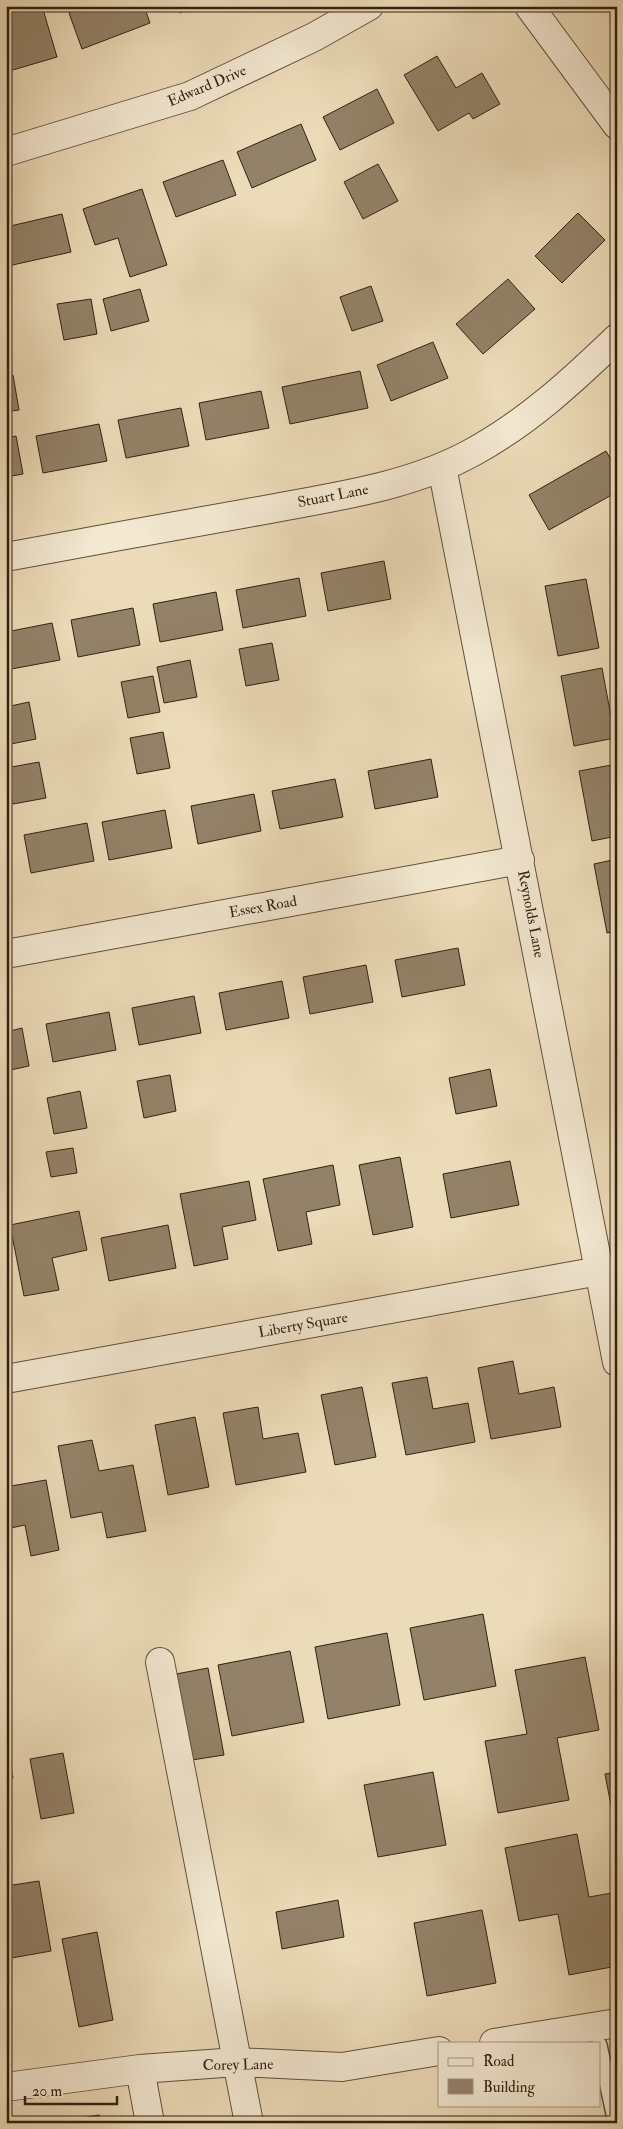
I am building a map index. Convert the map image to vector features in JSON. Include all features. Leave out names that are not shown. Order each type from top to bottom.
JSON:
[{"type":"street","name":"Edward Drive","points":[[6,152],[190,96],[314,37],[369,6]]},
{"type":"street","points":[[529,6],[617,125]]},
{"type":"street","name":"Stuart Lane","points":[[6,557],[367,491],[442,467],[472,452],[538,410],[617,338]]},
{"type":"street","name":"Reynolds Lane","points":[[442,467],[617,1362]]},
{"type":"street","name":"Essex Road","points":[[6,954],[520,860]]},
{"type":"street","name":"Liberty Square","points":[[6,1379],[600,1271]]},
{"type":"street","points":[[160,1662],[250,2123]]},
{"type":"street","points":[[506,2042],[603,2034]]},
{"type":"street","name":"Corey Lane","points":[[6,2087],[140,2069],[237,2062],[342,2067],[438,2052]]},
{"type":"street","points":[[140,2069],[150,2123]]},
{"type":"lane","points":[[603,2034],[616,2123]]},
{"type":"building","points":[[19,6],[42,6],[57,57],[6,72],[6,10]]},
{"type":"building","points":[[87,6],[144,6],[150,23],[82,49],[69,13]]},
{"type":"building","points":[[177,6],[195,6],[180,13]]},
{"type":"building","points":[[437,56],[456,88],[482,73],[500,104],[473,119],[469,113],[438,131],[404,75]]},
{"type":"building","points":[[377,89],[394,123],[340,150],[323,117]]},
{"type":"building","points":[[301,124],[316,160],[252,188],[237,152]]},
{"type":"building","points":[[223,160],[236,195],[176,217],[163,182]]},
{"type":"building","points":[[378,164],[398,201],[363,219],[344,182]]},
{"type":"building","points":[[142,189],[167,265],[130,277],[118,238],[95,245],[83,209]]},
{"type":"building","points":[[578,213],[605,240],[562,283],[535,256]]},
{"type":"building","points":[[62,214],[71,252],[8,266],[6,257],[6,227]]},
{"type":"building","points":[[508,279],[535,309],[483,354],[456,324]]},
{"type":"building","points":[[371,286],[383,321],[352,331],[340,297]]},
{"type":"building","points":[[140,289],[149,321],[111,331],[103,299]]},
{"type":"building","points":[[91,299],[97,334],[64,340],[57,304]]},
{"type":"building","points":[[433,342],[448,378],[391,401],[377,365]]},
{"type":"building","points":[[360,371],[368,408],[290,424],[282,387]]},
{"type":"building","points":[[13,375],[19,410],[6,412],[6,376]]},
{"type":"building","points":[[261,391],[269,428],[206,440],[199,403]]},
{"type":"building","points":[[181,408],[189,446],[126,458],[118,420]]},
{"type":"building","points":[[99,424],[107,461],[43,473],[36,436]]},
{"type":"building","points":[[16,436],[23,474],[6,477],[6,438]]},
{"type":"building","points":[[606,451],[617,470],[617,492],[549,530],[529,495]]},
{"type":"building","points":[[384,561],[391,599],[328,611],[321,573]]},
{"type":"building","points":[[299,578],[306,616],[243,628],[236,590]]},
{"type":"building","points":[[586,579],[599,648],[558,656],[545,586]]},
{"type":"building","points":[[216,592],[223,630],[160,642],[153,604]]},
{"type":"building","points":[[133,608],[140,645],[78,657],[71,620]]},
{"type":"building","points":[[52,623],[60,660],[6,670],[6,632]]},
{"type":"building","points":[[272,643],[279,680],[246,686],[239,649]]},
{"type":"building","points":[[190,660],[197,697],[164,703],[157,667]]},
{"type":"building","points":[[602,668],[615,738],[574,746],[561,676]]},
{"type":"building","points":[[153,676],[160,712],[128,718],[121,682]]},
{"type":"building","points":[[29,702],[36,739],[6,745],[6,707]]},
{"type":"building","points":[[163,732],[170,768],[137,774],[130,738]]},
{"type":"building","points":[[431,759],[438,797],[375,809],[368,771]]},
{"type":"building","points":[[39,762],[46,798],[13,804],[6,768]]},
{"type":"building","points":[[617,764],[617,836],[592,841],[579,771]]},
{"type":"building","points":[[335,779],[343,817],[280,829],[272,791]]},
{"type":"building","points":[[254,794],[261,831],[198,844],[191,806]]},
{"type":"building","points":[[165,810],[172,848],[109,860],[102,822]]},
{"type":"building","points":[[87,823],[94,861],[31,873],[24,835]]},
{"type":"building","points":[[6,854],[11,877],[6,878]]},
{"type":"building","points":[[617,859],[617,931],[607,933],[594,864]]},
{"type":"building","points":[[458,948],[465,985],[402,997],[395,960]]},
{"type":"building","points":[[617,950],[617,979],[612,951]]},
{"type":"building","points":[[366,965],[373,1002],[310,1014],[303,977]]},
{"type":"building","points":[[282,981],[289,1018],[226,1030],[219,993]]},
{"type":"building","points":[[194,996],[201,1033],[139,1045],[132,1008]]},
{"type":"building","points":[[109,1012],[116,1050],[53,1062],[46,1024]]},
{"type":"building","points":[[22,1028],[29,1066],[6,1071],[6,1032]]},
{"type":"building","points":[[490,1069],[497,1106],[456,1114],[449,1078]]},
{"type":"building","points":[[170,1075],[176,1111],[144,1118],[137,1081]]},
{"type":"building","points":[[80,1091],[87,1128],[54,1134],[47,1098]]},
{"type":"building","points":[[73,1148],[77,1173],[51,1177],[46,1152]]},
{"type":"building","points":[[400,1157],[413,1227],[373,1235],[359,1165]]},
{"type":"building","points":[[510,1161],[519,1205],[451,1218],[443,1174]]},
{"type":"building","points":[[333,1165],[340,1205],[306,1212],[312,1244],[278,1251],[263,1179]]},
{"type":"building","points":[[249,1181],[256,1220],[222,1227],[228,1259],[194,1266],[180,1194]]},
{"type":"building","points":[[79,1211],[87,1250],[52,1258],[59,1290],[24,1296],[10,1225]]},
{"type":"building","points":[[168,1225],[176,1268],[109,1281],[101,1238]]},
{"type":"building","points":[[513,1361],[519,1394],[554,1387],[561,1427],[491,1439],[478,1368]]},
{"type":"building","points":[[427,1377],[433,1409],[468,1403],[475,1442],[406,1455],[392,1383]]},
{"type":"building","points":[[362,1387],[376,1457],[335,1465],[321,1395]]},
{"type":"building","points":[[258,1407],[263,1439],[298,1433],[306,1472],[236,1485],[223,1413]]},
{"type":"building","points":[[195,1417],[209,1487],[168,1495],[155,1425]]},
{"type":"building","points":[[92,1440],[99,1471],[133,1465],[146,1531],[107,1538],[102,1512],[71,1518],[58,1446]]},
{"type":"building","points":[[6,1458],[11,1486],[46,1480],[59,1550],[31,1556],[25,1525],[6,1529]]},
{"type":"building","points":[[483,1614],[496,1686],[424,1700],[410,1628]]},
{"type":"building","points":[[387,1633],[400,1705],[328,1719],[315,1647]]},
{"type":"building","points":[[290,1651],[304,1722],[232,1736],[218,1665]]},
{"type":"building","points":[[585,1657],[599,1730],[557,1738],[569,1800],[498,1813],[485,1741],[527,1734],[515,1670]]},
{"type":"building","points":[[208,1668],[224,1755],[192,1760],[176,1674]]},
{"type":"building","points":[[6,1742],[13,1778],[6,1779]]},
{"type":"building","points":[[63,1753],[74,1813],[41,1819],[30,1759]]},
{"type":"building","points":[[433,1772],[446,1845],[378,1857],[364,1785]]},
{"type":"building","points":[[617,1772],[617,1837],[605,1774]]},
{"type":"building","points":[[577,1834],[589,1897],[617,1892],[617,1966],[569,1975],[558,1914],[519,1921],[505,1848]]},
{"type":"building","points":[[39,1881],[51,1951],[6,1959],[6,1886]]},
{"type":"building","points":[[338,1900],[344,1937],[282,1949],[276,1912]]},
{"type":"building","points":[[482,1910],[496,1983],[427,1996],[414,1923]]},
{"type":"building","points":[[97,1932],[113,2020],[79,2027],[62,1939]]},
{"type":"building","points":[[99,2115],[101,2123],[50,2123]]}]
